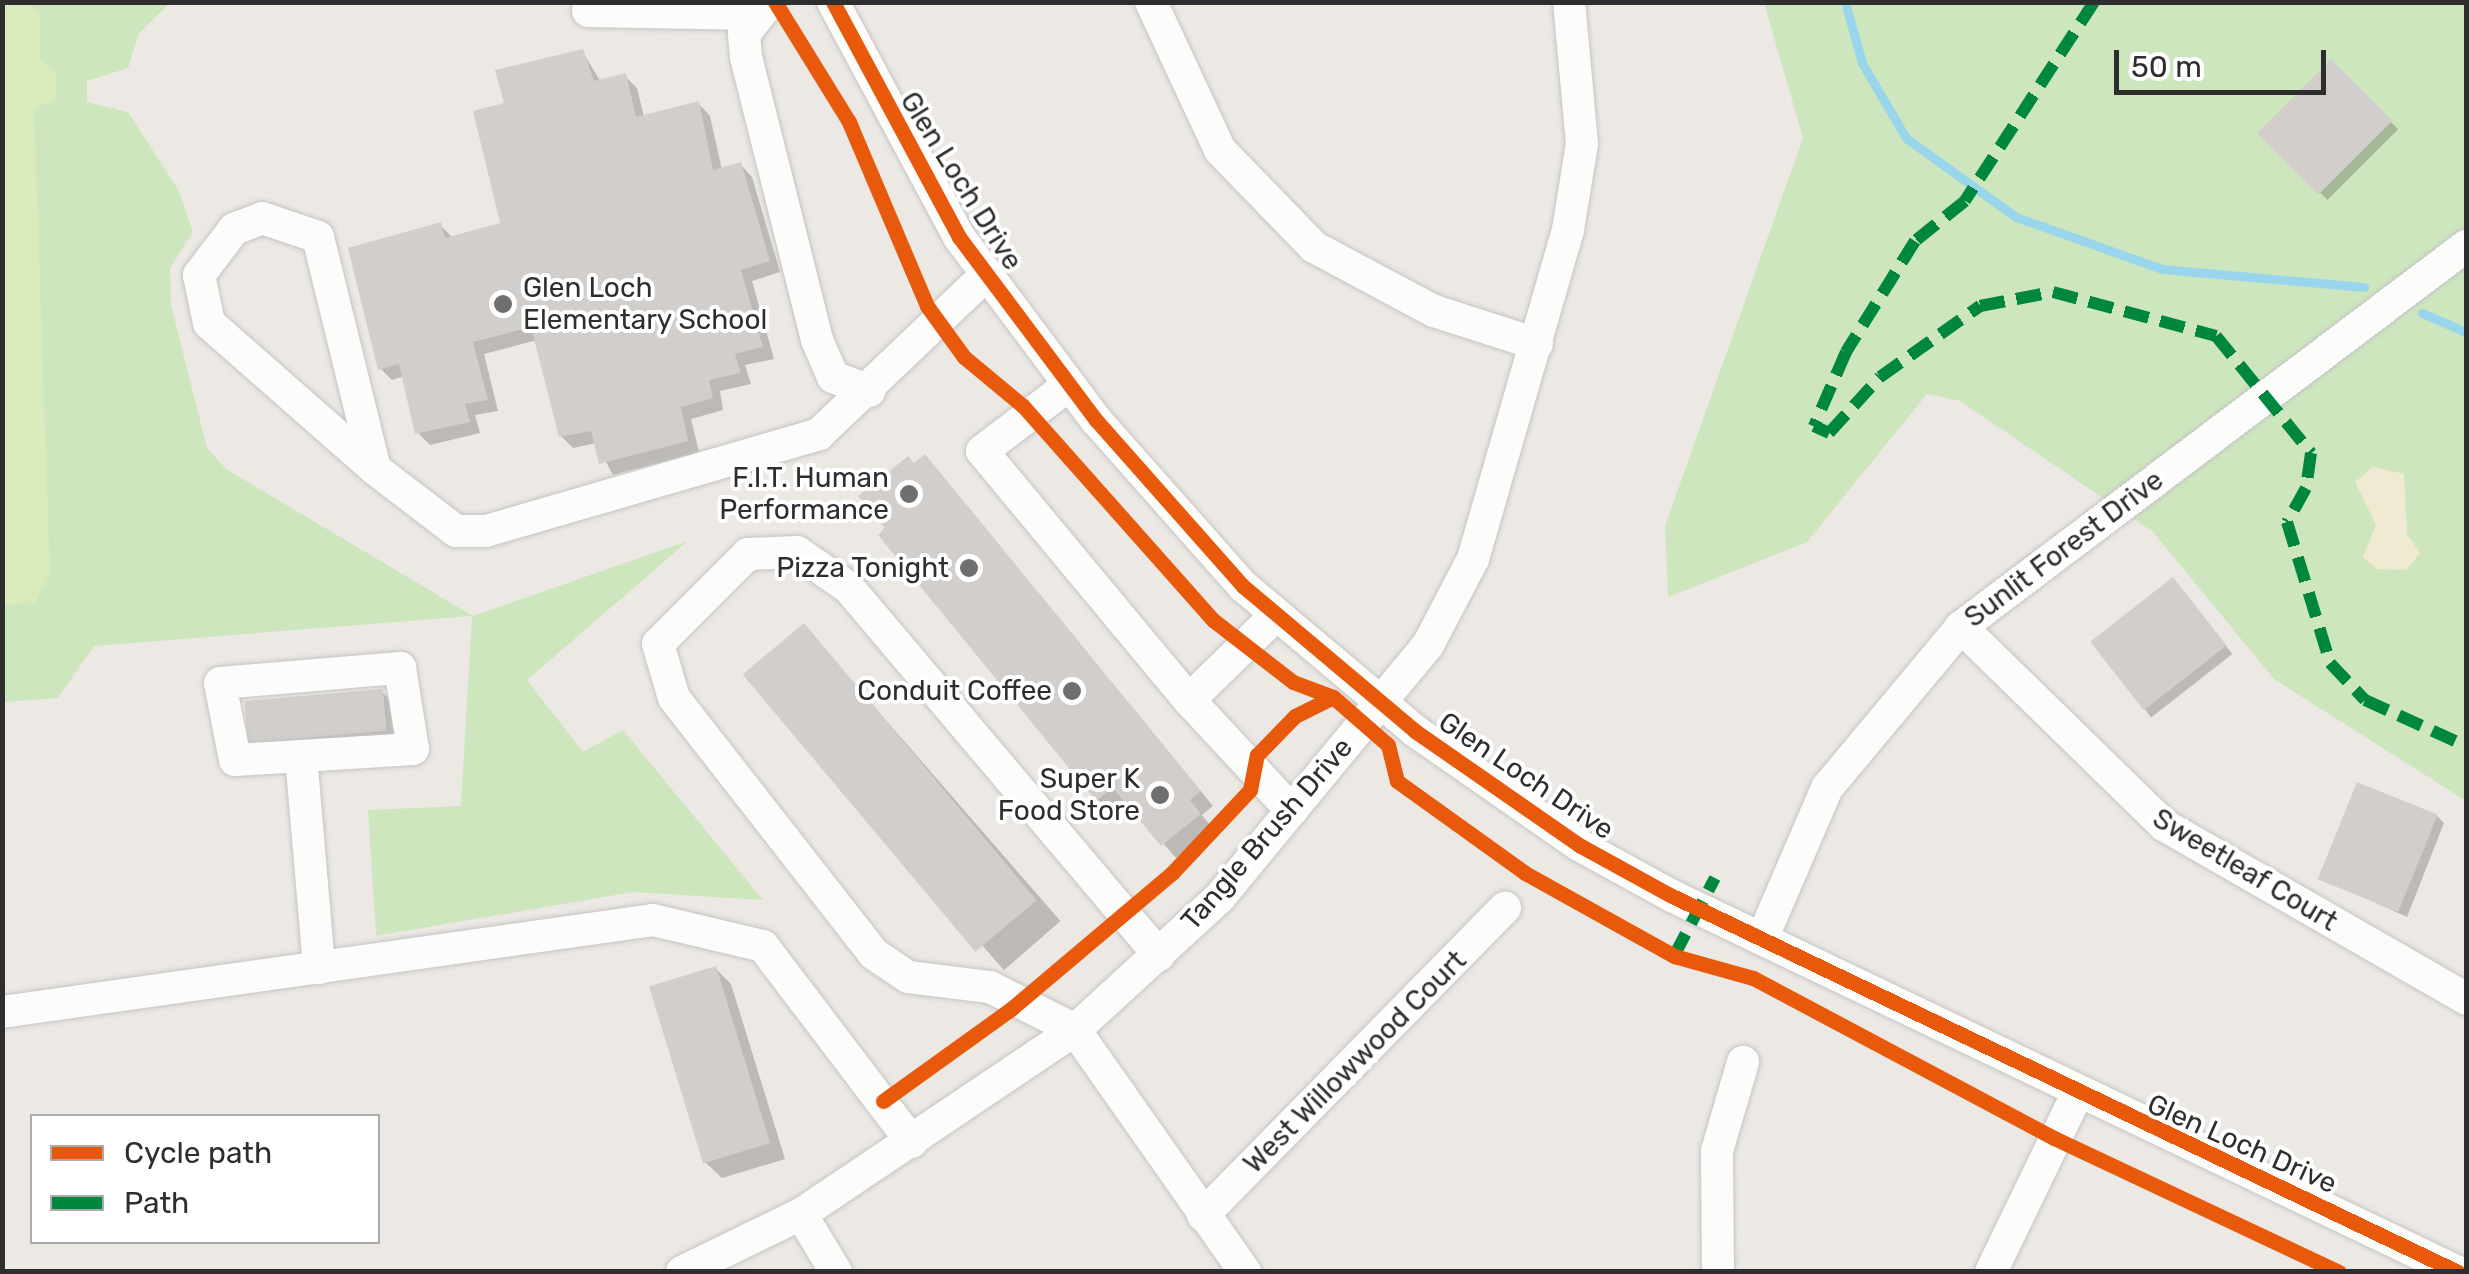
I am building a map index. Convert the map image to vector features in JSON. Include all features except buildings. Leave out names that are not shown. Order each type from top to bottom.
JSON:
[{"type":"street","name":"Glen Loch Drive","points":[[833,2],[987,274],[1069,385],[1276,615],[1380,703],[1579,845],[2076,1096],[2446,1269]]},
{"type":"street","points":[[1152,2],[1220,150],[1314,248],[1434,311],[1538,344]]},
{"type":"street","name":"Tangle Brush Drive","points":[[682,1272],[801,1214],[1074,1030],[1160,955],[1292,811],[1380,703],[1459,596],[1538,344],[1582,144],[1569,2]]},
{"type":"street","points":[[588,11],[762,8],[746,57],[817,340],[833,377],[869,391]]},
{"type":"street","points":[[375,469],[318,236],[262,218],[234,229],[199,275],[208,323],[432,521],[486,531],[784,451],[869,391],[987,274]]},
{"type":"street","name":"Sunlit Forest Drive","points":[[1762,939],[1827,788],[1960,627],[2466,246]]},
{"type":"street","points":[[1069,385],[982,452],[1189,700],[1292,811]]},
{"type":"street","points":[[1160,955],[849,588],[797,552],[748,554],[707,587],[658,644],[674,698],[874,954],[908,976],[990,987],[1074,1030],[1246,1272]]},
{"type":"street","points":[[1189,700],[1276,615]]},
{"type":"street","name":"Sweetleaf Court","points":[[1960,627],[2164,826],[2466,1000]]},
{"type":"street","points":[[400,668],[414,749],[301,756],[235,760],[220,683],[400,668]]},
{"type":"street","points":[[301,756],[319,968]]},
{"type":"street","name":"West Willowwood Court","points":[[1203,1214],[1505,908]]},
{"type":"street","points":[[2,1012],[654,920],[764,946],[912,1142]]},
{"type":"street","points":[[1718,1272],[1717,1151],[1742,1062]]},
{"type":"street","points":[[1991,1272],[2076,1096]]},
{"type":"street","points":[[801,1214],[836,1272]]},
{"type":"green space","points":[[3,3],[170,3],[139,33],[128,68],[87,81],[87,102],[128,112],[179,191],[193,232],[170,268],[171,305],[207,448],[226,469],[473,616],[688,541],[527,680],[583,752],[623,730],[763,900],[633,892],[376,936],[368,810],[461,806],[472,616],[94,646],[58,698],[3,702]]},
{"type":"green space","points":[[1764,3],[2466,3],[2466,801],[2274,679],[2153,532],[1960,401],[1927,394],[1807,542],[1668,597],[1665,526],[1803,138]]},
{"type":"green space","points":[[29,4],[40,14],[40,59],[56,72],[56,99],[34,109],[50,575],[35,603],[3,605],[2,5]]},
{"type":"sand","points":[[2373,467],[2404,474],[2407,534],[2420,553],[2406,570],[2377,569],[2363,557],[2376,525],[2355,482]]},
{"type":"waterway","points":[[1845,2],[1862,63],[1906,138],[2016,217],[2162,269],[2364,287]]},
{"type":"waterway","points":[[2422,313],[2466,332]]},
{"type":"marked path","points":[[2094,2],[1965,201],[1915,241],[1846,352],[1814,426],[1829,433],[1880,377],[1980,306],[2053,292],[2216,336],[2311,453],[2306,488],[2287,522],[2330,663],[2365,700],[2466,746]]},
{"type":"marked path","points":[[1674,956],[1715,878]]},
{"type":"cycle path","points":[[775,2],[849,122],[927,306],[964,357],[1023,406],[1213,620],[1293,682],[1333,697]]},
{"type":"cycle path","points":[[833,2],[959,237],[1096,420],[1243,586],[1415,731],[1579,845],[1670,895],[2458,1272]]},
{"type":"cycle path","points":[[883,1101],[1011,1009],[1172,873],[1250,790],[1257,755],[1295,716],[1333,697],[1388,745],[1397,781],[1525,873],[1674,956],[1753,978],[2054,1138],[2339,1272]]},
{"type":"place","name":"Glen Loch Elementary School","points":[[503,304]]},
{"type":"place","name":"F.I.T. Human Performance","points":[[909,494]]},
{"type":"place","name":"Pizza Tonight","points":[[969,568]]},
{"type":"place","name":"Conduit Coffee","points":[[1072,691]]},
{"type":"place","name":"Super K Food Store","points":[[1160,795]]}]
